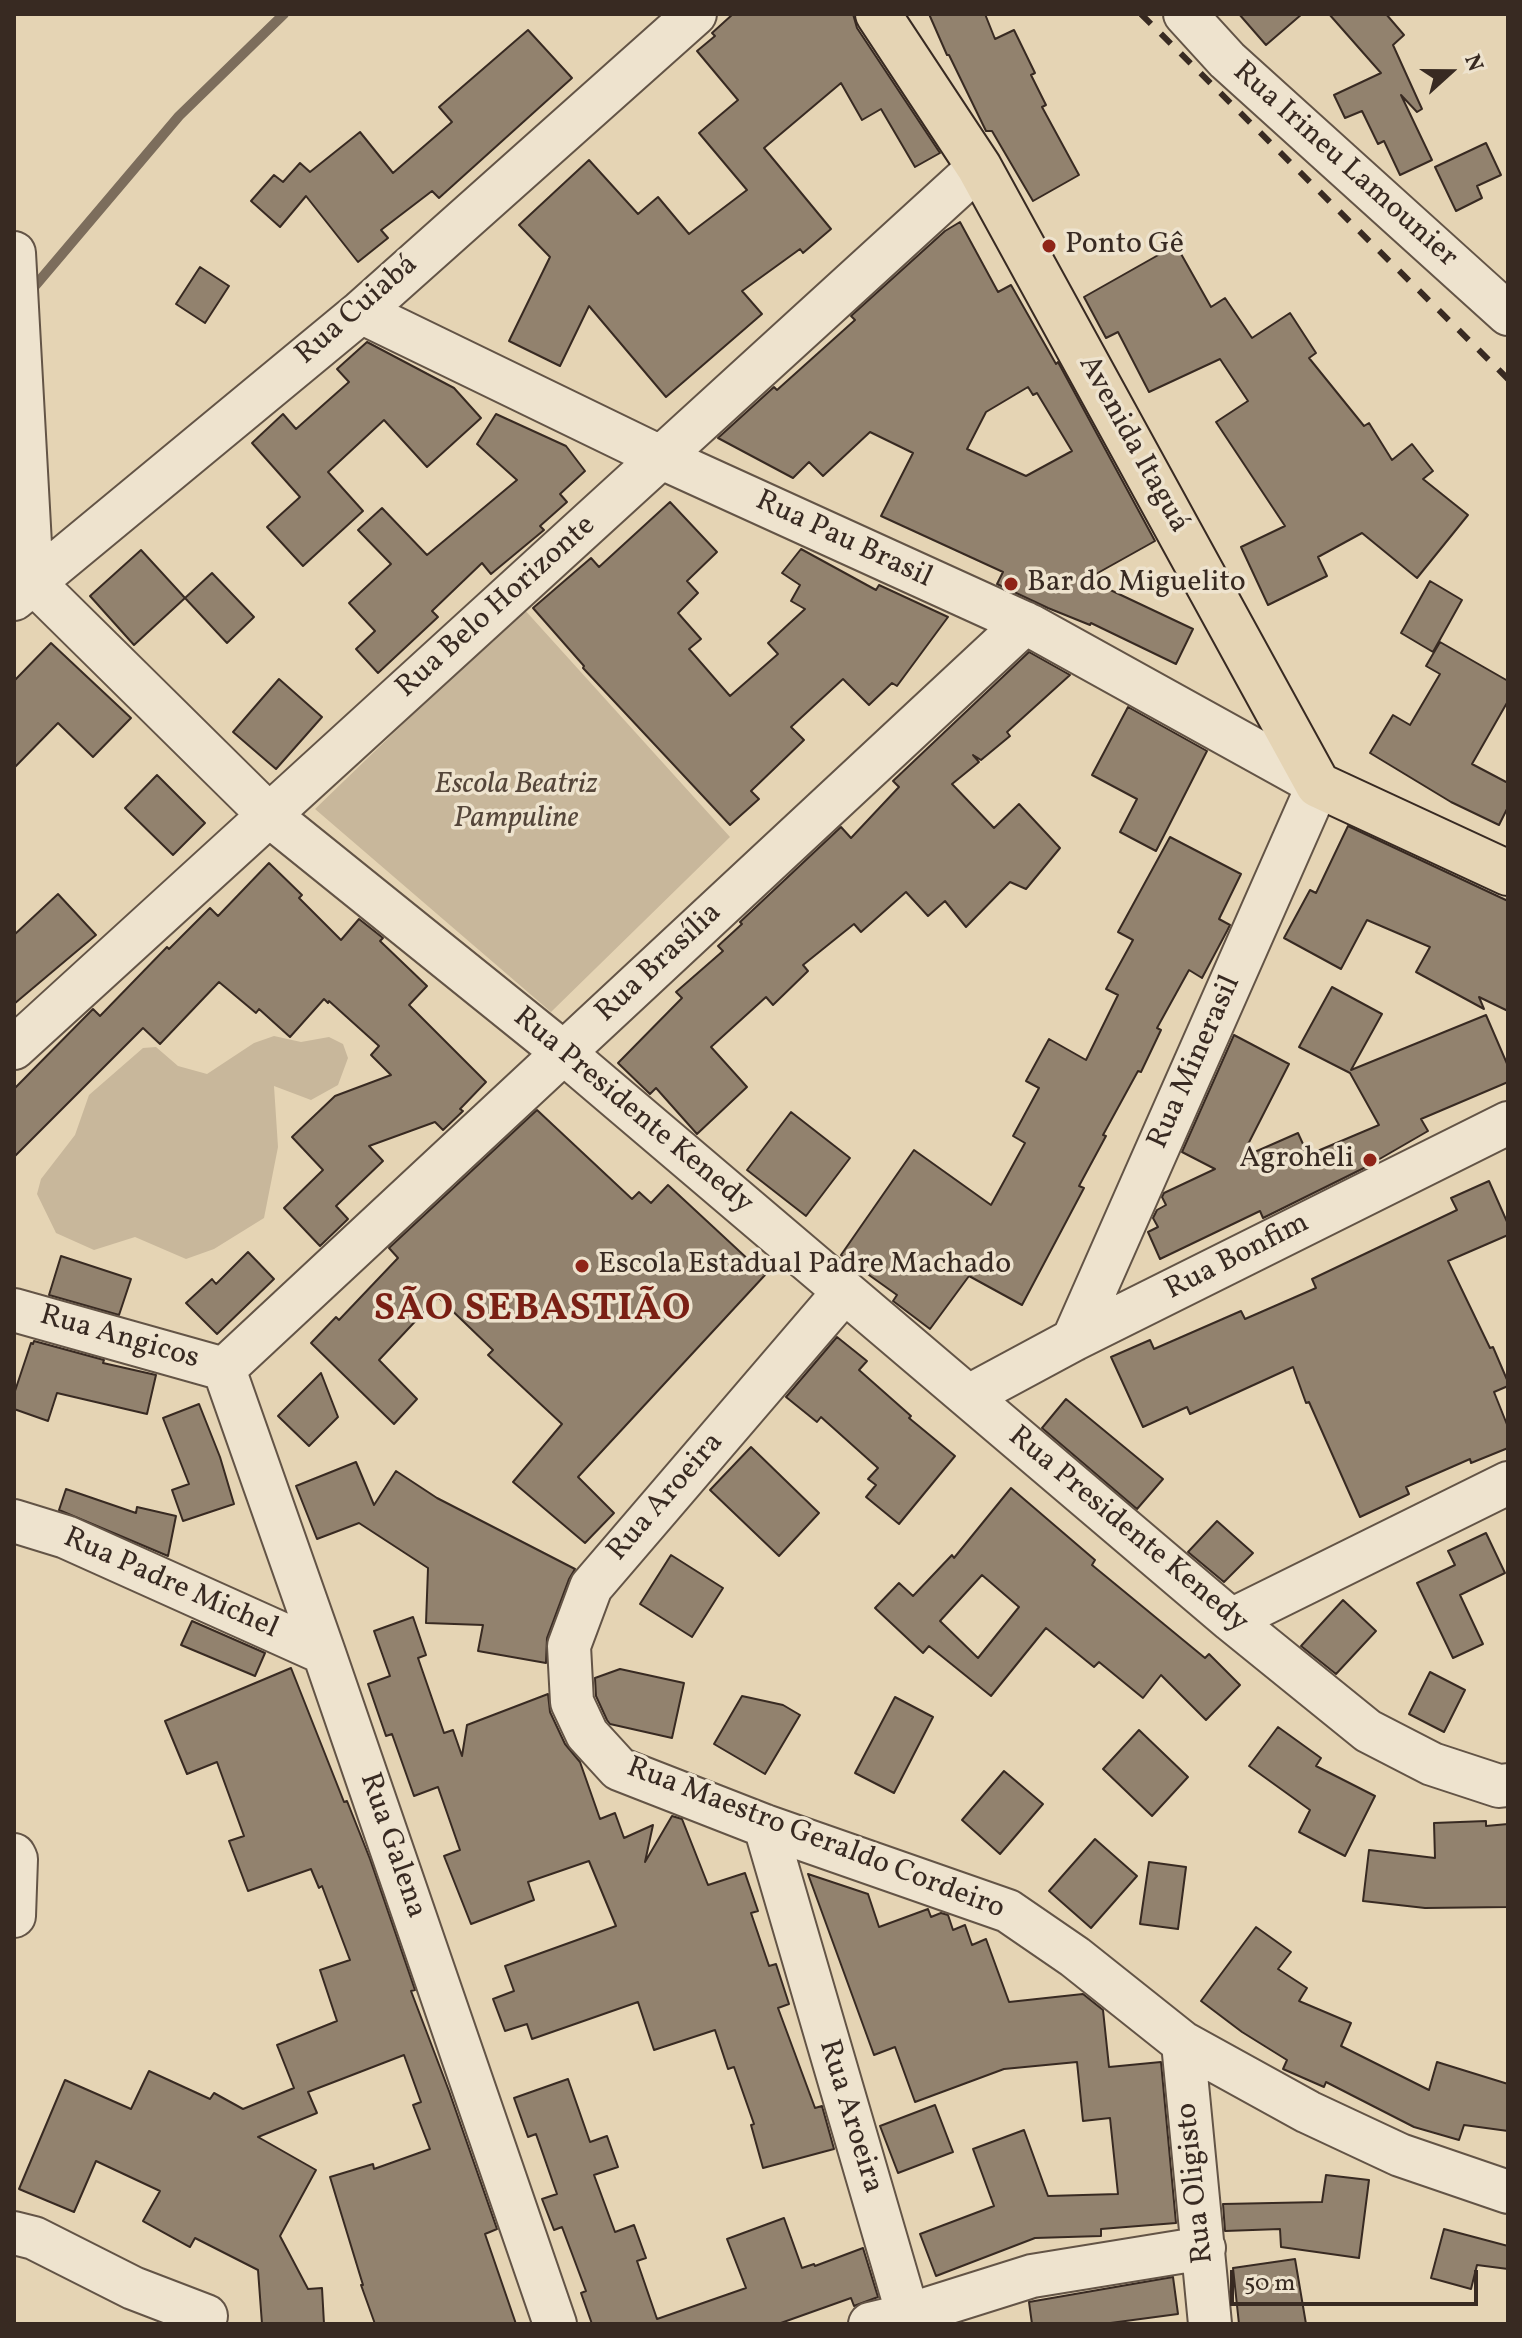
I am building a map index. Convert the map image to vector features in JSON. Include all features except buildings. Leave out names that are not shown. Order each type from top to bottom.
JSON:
[{"type":"main road","name":"Avenida Itaguá","points":[[878,14],[979,167],[1318,785]]},
{"type":"main road","points":[[1318,785],[1508,873]]},
{"type":"street","name":"Rua Cuiabá","points":[[19,583],[361,312],[695,14]]},
{"type":"street","name":"Rua Irineu Lamounier","points":[[1185,14],[1227,60],[1508,314]]},
{"type":"street","name":"Rua Belo Horizonte","points":[[14,1048],[979,167]]},
{"type":"street","points":[[14,253],[19,583]]},
{"type":"street","name":"Rua Pau Brasil","points":[[361,312],[662,458],[1025,623],[1318,785]]},
{"type":"street","name":"Rua Presidente Kenedy","points":[[19,583],[270,816],[564,1053],[1231,1620],[1368,1731],[1432,1764],[1499,1786],[1508,1785]]},
{"type":"street","name":"Rua Brasília","points":[[224,1369],[1025,623]]},
{"type":"street","name":"Rua Minerasil","points":[[1073,1340],[1318,785]]},
{"type":"street","name":"Rua Bonfim","points":[[969,1396],[1073,1340],[1508,1123]]},
{"type":"street","name":"Rua Aroeira","points":[[587,1734],[572,1702],[569,1646],[591,1587],[844,1292]]},
{"type":"street","name":"Rua Angicos","points":[[14,1310],[224,1369]]},
{"type":"street","name":"Rua Galena","points":[[224,1369],[555,2324]]},
{"type":"street","points":[[1231,1620],[1508,1483]]},
{"type":"street","name":"Rua Padre Michel","points":[[14,1521],[66,1537],[324,1653]]},
{"type":"street","name":"Rua Maestro Geraldo Cordeiro","points":[[587,1734],[619,1769],[765,1826],[1008,1911],[1075,1957],[1183,2043],[1308,2112],[1387,2149],[1508,2192]]},
{"type":"street","name":"Rua Aroeira","points":[[765,1826],[889,2320]]},
{"type":"street","points":[[14,1855],[14,1916]]},
{"type":"street","name":"Rua Oligisto","points":[[1183,2043],[1210,2324]]},
{"type":"street","points":[[14,2233],[34,2238],[133,2288],[206,2316]]},
{"type":"street","points":[[889,2320],[1032,2276],[1204,2248]]},
{"type":"green space","name":"Escola Beatriz Pampuline","points":[[523,608],[730,837],[551,1012],[315,809]]},
{"type":"green space","points":[[274,1036],[301,1042],[329,1037],[343,1044],[348,1058],[338,1085],[311,1100],[274,1086],[278,1147],[264,1218],[214,1249],[186,1259],[135,1237],[94,1250],[56,1233],[37,1194],[41,1179],[75,1135],[89,1095],[143,1048],[156,1047],[178,1066],[207,1074],[254,1043]]},
{"type":"waterway","points":[[29,293],[179,116],[284,14]]},
{"type":"railway","points":[[1141,14],[1508,379]]},
{"type":"place","name":"Ponto Gê","points":[[1049,246]]},
{"type":"place","name":"Bar do Miguelito","points":[[1011,584]]},
{"type":"place","name":"Agroheli","points":[[1370,1160]]},
{"type":"place","name":"Escola Estadual Padre Machado","points":[[582,1266]]},
{"type":"district","name":"SÃO SEBASTIÃO","points":[[533,1312]]}]
